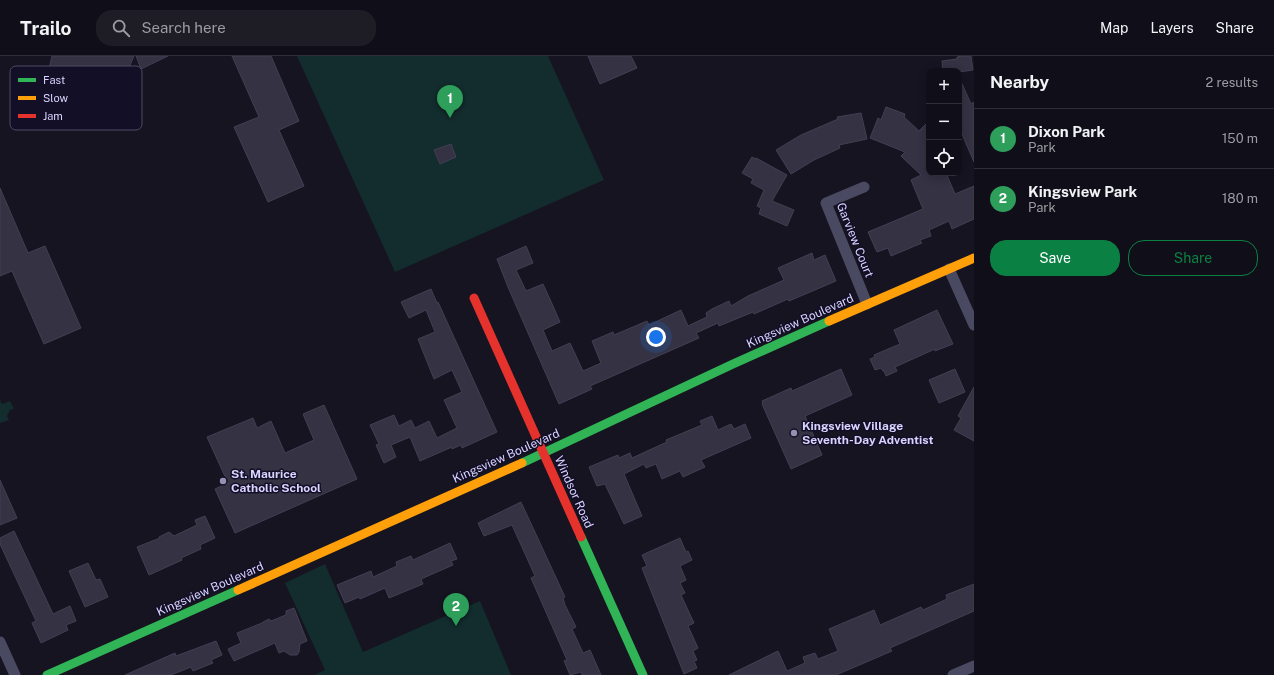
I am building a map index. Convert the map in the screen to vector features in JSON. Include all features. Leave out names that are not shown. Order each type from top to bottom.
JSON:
[{"type":"street","name":"Garview Court","points":[[864,186],[826,203],[867,304]]},
{"type":"street","name":"Kingsview Boulevard","points":[[47,675],[543,453],[733,364],[974,258]]},
{"type":"street","points":[[949,269],[974,325]]},
{"type":"street","name":"Windsor Road","points":[[474,298],[643,675]]},
{"type":"street","points":[[0,642],[15,675]]},
{"type":"street","points":[[953,675],[974,666]]},
{"type":"green space","points":[[297,56],[548,56],[604,180],[395,272]]},
{"type":"green space","points":[[0,400],[2,404],[10,401],[14,409],[10,410],[7,416],[9,420],[0,423]]},
{"type":"green space","points":[[325,564],[363,652],[480,601],[511,675],[314,675],[325,670],[285,583]]},
{"type":"building","points":[[52,56],[134,56],[130,66],[50,66]]},
{"type":"building","points":[[136,56],[168,56],[142,69],[142,66],[140,66]]},
{"type":"building","points":[[232,56],[271,56],[299,121],[279,130],[304,186],[268,202],[234,127],[259,117]]},
{"type":"building","points":[[588,56],[631,56],[637,68],[600,84]]},
{"type":"building","points":[[971,56],[973,70],[962,72],[962,68],[943,68],[942,61],[957,59],[957,57]]},
{"type":"building","points":[[962,84],[971,104],[974,102],[974,162],[962,134]]},
{"type":"building","points":[[886,107],[905,114],[904,117],[919,131],[926,124],[926,176],[947,176],[955,194],[974,186],[974,219],[952,229],[949,221],[929,230],[931,236],[920,240],[922,243],[891,256],[888,248],[877,252],[868,232],[923,209],[911,180],[921,175],[901,156],[905,152],[870,138],[878,118],[881,120]]},
{"type":"building","points":[[861,113],[867,139],[839,145],[840,148],[814,160],[791,174],[776,150],[801,135],[838,119],[837,117]]},
{"type":"building","points":[[451,144],[456,157],[440,164],[434,150]]},
{"type":"building","points":[[752,157],[787,175],[772,201],[794,210],[787,226],[759,214],[761,208],[757,206],[764,190],[751,183],[753,179],[742,173]]},
{"type":"building","points":[[0,188],[28,253],[45,246],[81,328],[44,344],[12,271],[0,276]]},
{"type":"building","points":[[526,246],[533,263],[516,270],[526,291],[543,284],[553,306],[560,322],[543,330],[552,351],[570,343],[583,371],[601,363],[592,341],[613,332],[614,335],[647,321],[649,325],[681,310],[688,326],[707,317],[706,313],[712,309],[729,301],[731,306],[748,296],[784,280],[778,268],[812,253],[814,260],[825,255],[836,281],[789,301],[788,299],[754,314],[753,312],[719,326],[718,323],[696,333],[699,338],[590,386],[592,389],[559,404],[497,259]]},
{"type":"building","points":[[431,289],[497,432],[462,448],[461,445],[452,449],[452,447],[420,461],[410,437],[391,445],[396,457],[384,463],[376,445],[379,444],[370,425],[394,415],[399,426],[411,420],[415,428],[429,421],[437,438],[457,428],[444,400],[462,392],[452,370],[434,379],[418,339],[435,332],[426,310],[409,318],[401,302]]},
{"type":"building","points":[[937,310],[953,344],[935,351],[935,349],[895,367],[897,371],[886,376],[881,368],[875,370],[870,359],[875,357],[874,355],[900,344],[894,330]]},
{"type":"building","name":"Kingsview Village Seventh-Day Adventist","points":[[841,369],[852,395],[805,416],[822,455],[791,469],[762,401],[791,388],[792,391]]},
{"type":"building","points":[[955,369],[965,392],[939,403],[929,380]]},
{"type":"building","points":[[974,387],[974,441],[954,430],[961,418],[958,416]]},
{"type":"building","points":[[324,405],[357,479],[235,533],[215,489],[228,483],[207,437],[253,418],[257,428],[271,421],[285,453],[314,440],[303,414]]},
{"type":"building","points":[[712,416],[718,430],[731,424],[734,429],[745,424],[751,438],[701,460],[705,467],[683,477],[680,471],[662,479],[656,464],[646,468],[644,464],[624,474],[642,516],[624,524],[605,484],[597,486],[589,467],[618,455],[619,458],[630,453],[632,458],[667,442],[666,440],[702,425],[700,421]]},
{"type":"building","points":[[0,480],[17,518],[0,525]]},
{"type":"building","points":[[521,502],[565,597],[563,598],[565,605],[576,627],[572,629],[583,653],[590,650],[601,675],[582,675],[581,672],[570,675],[564,661],[567,660],[531,578],[535,576],[512,525],[484,536],[478,523]]},
{"type":"building","points":[[205,516],[215,538],[200,545],[201,549],[181,558],[182,560],[149,575],[137,547],[160,538],[159,537],[169,532],[174,536],[197,525],[195,520]]},
{"type":"building","points":[[14,531],[53,614],[70,606],[76,621],[66,625],[68,630],[41,643],[32,623],[36,621],[0,544],[0,538]]},
{"type":"building","points":[[680,538],[686,552],[688,551],[692,560],[680,566],[686,580],[680,583],[685,593],[681,595],[694,623],[688,626],[698,648],[693,651],[697,660],[694,661],[697,668],[684,674],[642,568],[647,566],[642,555]]},
{"type":"building","points":[[450,543],[457,559],[451,561],[453,565],[421,579],[423,584],[389,598],[385,588],[360,599],[359,597],[345,603],[337,585],[371,571],[373,577],[397,566],[396,562],[411,556],[413,560]]},
{"type":"building","points":[[88,563],[96,580],[100,579],[108,597],[85,607],[69,571]]},
{"type":"building","points":[[974,584],[974,611],[890,648],[892,651],[836,675],[729,675],[778,651],[787,671],[805,663],[803,657],[815,653],[818,659],[838,651],[829,629],[874,610],[880,625],[921,607],[923,610],[947,599],[946,595]]},
{"type":"building","points":[[294,608],[307,641],[300,644],[297,655],[290,655],[284,651],[279,653],[275,643],[234,661],[228,649],[241,643],[237,633],[269,619],[271,621],[286,615],[286,611]]},
{"type":"building","points":[[216,641],[222,655],[211,660],[213,663],[193,671],[191,667],[171,675],[125,675],[175,653],[176,656]]},
{"type":"traffic: fast","points":[[522,463],[733,364],[829,321]]},
{"type":"traffic: fast","points":[[581,537],[643,675]]},
{"type":"traffic: fast","points":[[47,675],[238,590]]},
{"type":"traffic: slow","points":[[829,321],[974,258]]},
{"type":"traffic: slow","points":[[238,590],[522,463]]},
{"type":"traffic: jam","points":[[474,298],[581,537]]},
{"type":"place","name":"Dixon Park","points":[[450,118]]},
{"type":"place","name":"Kingsview Village Seventh-Day Adventist","points":[[794,433]]},
{"type":"place","name":"St. Maurice Catholic School","points":[[223,481]]},
{"type":"place","name":"Kingsview Park","points":[[456,626]]}]
